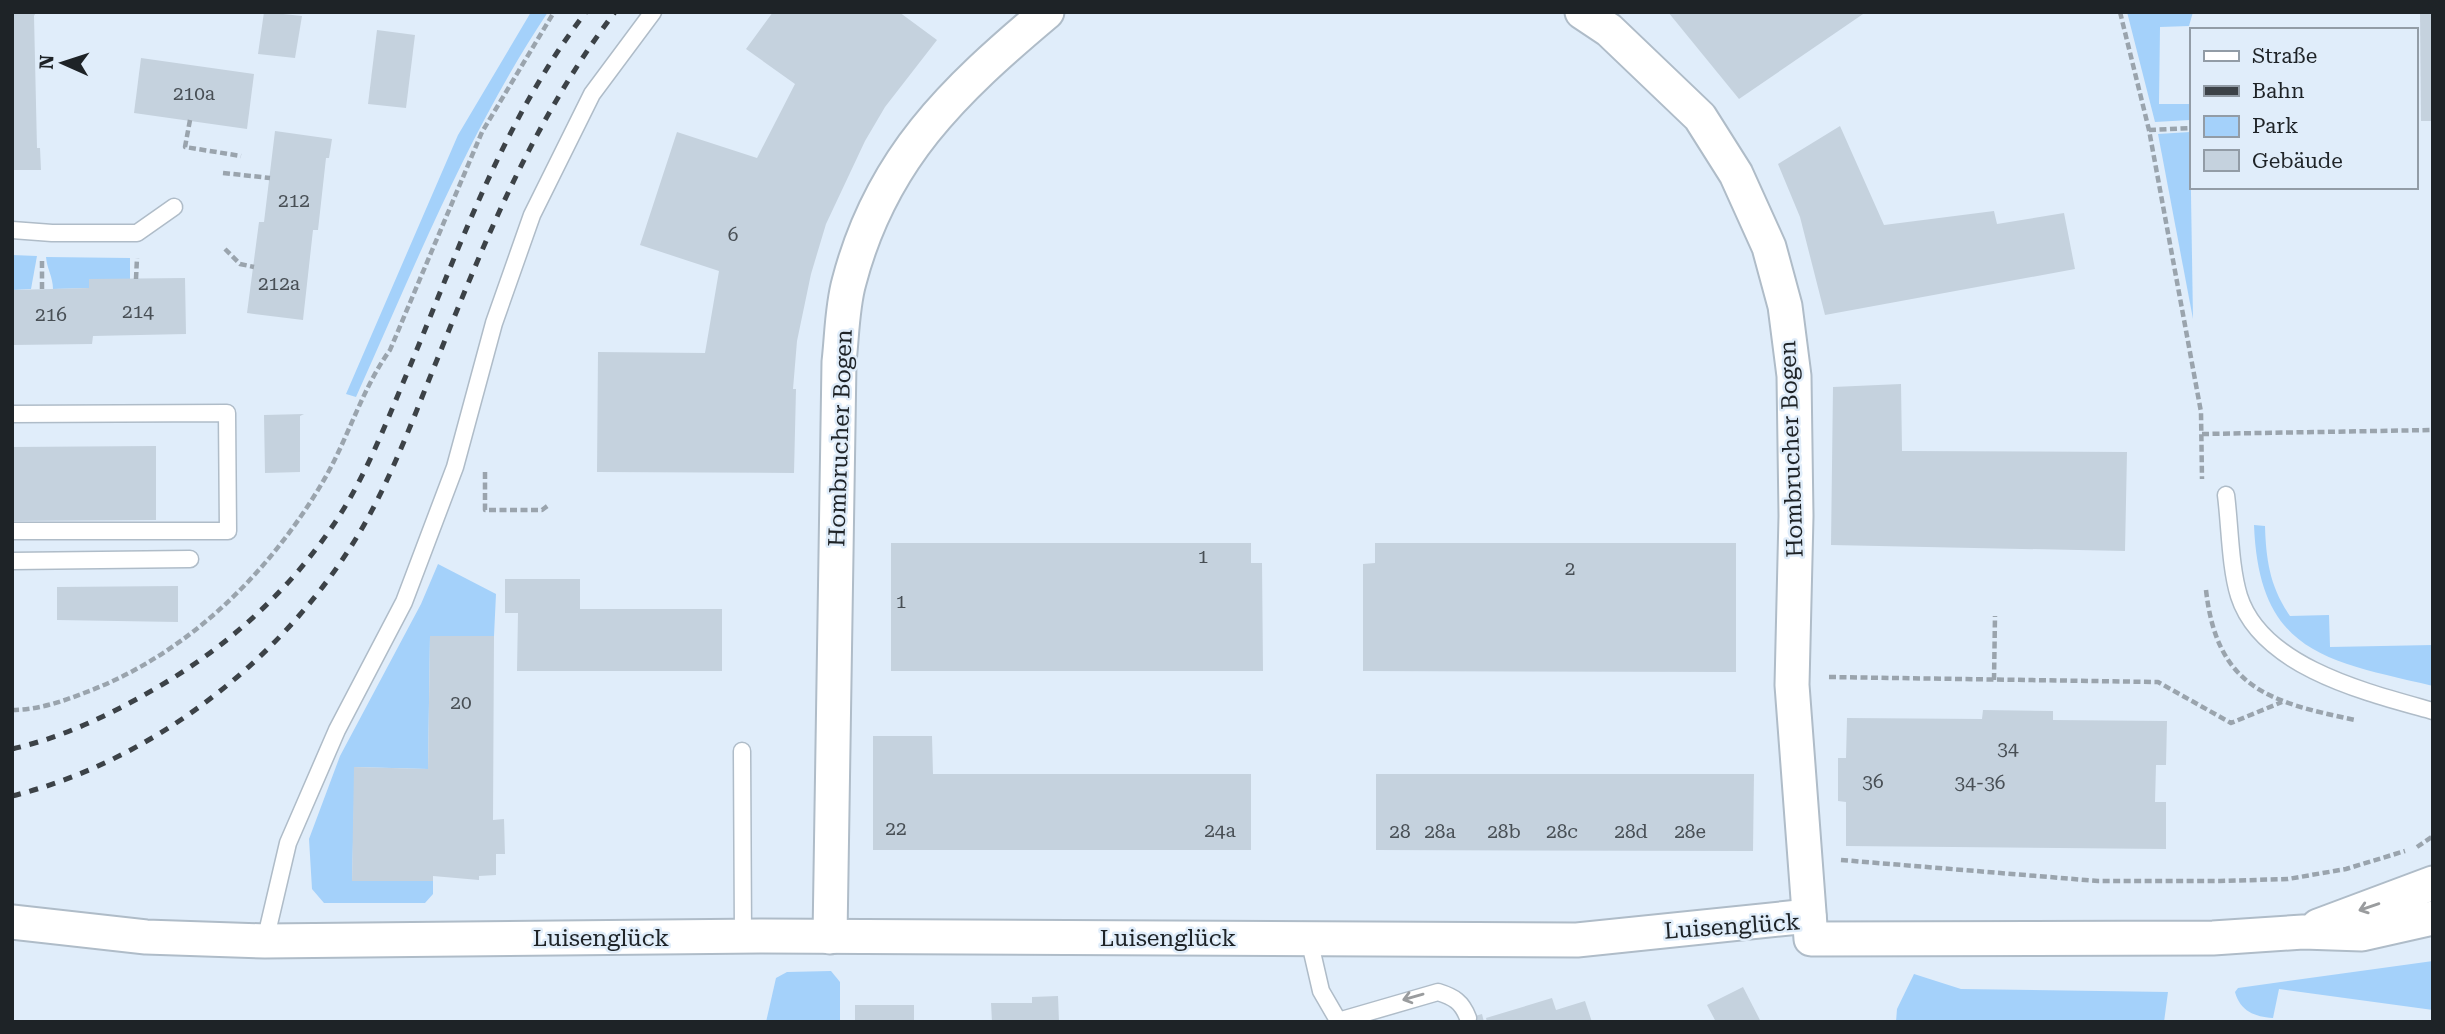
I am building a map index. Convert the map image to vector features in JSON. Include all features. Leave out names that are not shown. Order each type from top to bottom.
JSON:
[{"type":"street","name":"Hombrucher Bogen","points":[[830,937],[839,362],[848,284],[875,206],[915,139],[978,71],[1046,12]]},
{"type":"street","name":"Hombrucher Bogen","points":[[1582,12],[1609,30],[1700,117],[1736,174],[1769,247],[1785,306],[1794,376],[1796,516],[1792,685],[1809,916]]},
{"type":"street","name":"Luisenglück","points":[[2303,932],[2433,883]]},
{"type":"street","name":"Luisenglück","points":[[12,922],[146,937],[265,941],[743,937],[1577,940],[1809,916],[1811,939],[2213,938],[2303,932],[2362,934],[2433,918]]},
{"type":"lane","points":[[265,941],[288,844],[337,730],[404,601],[455,467],[494,323],[532,215],[592,94],[653,12]]},
{"type":"lane","points":[[12,230],[137,233],[174,207]]},
{"type":"lane","points":[[12,414],[227,413],[228,531],[12,531]]},
{"type":"lane","points":[[2225,495],[2239,597],[2264,640],[2347,687],[2433,711]]},
{"type":"lane","points":[[12,561],[190,559]]},
{"type":"lane","points":[[742,751],[743,937]]},
{"type":"lane","points":[[1309,939],[1321,991],[1338,1021],[1438,992],[1452,996],[1464,1006],[1468,1018]]},
{"type":"path","points":[[12,710],[62,702],[97,688],[157,657],[232,599],[275,551],[326,476],[377,368],[390,350],[482,132],[554,12]]},
{"type":"path","points":[[2120,12],[2149,130],[2201,412],[2203,495],[2225,495]]},
{"type":"path","points":[[190,120],[185,147],[241,156]]},
{"type":"path","points":[[2149,130],[2190,128]]},
{"type":"path","points":[[223,173],[270,177]]},
{"type":"path","points":[[225,249],[240,264],[254,267]]},
{"type":"path","points":[[2202,434],[2433,430]]},
{"type":"path","points":[[485,471],[485,510],[542,510],[550,504]]},
{"type":"path","points":[[1994,680],[1995,616]]},
{"type":"path","points":[[1823,677],[2158,682],[2231,723],[2282,702]]},
{"type":"path","points":[[1831,859],[2098,881],[2288,879],[2346,869],[2419,847],[2433,836]]},
{"type":"green space","points":[[531,12],[548,12],[493,104],[444,200],[356,397],[346,394],[458,135]]},
{"type":"green space","points":[[2127,12],[2193,12],[2189,26],[2160,27],[2159,104],[2189,104],[2190,120],[2155,122]]},
{"type":"green space","points":[[2190,132],[2193,319],[2158,134]]},
{"type":"green space","points":[[12,255],[37,256],[31,289],[12,290]]},
{"type":"green space","points":[[46,257],[130,258],[130,279],[89,288],[53,289]]},
{"type":"green space","points":[[2254,525],[2265,526],[2270,573],[2290,616],[2329,615],[2330,647],[2433,645],[2433,686],[2331,658],[2306,644],[2285,626],[2269,601],[2259,568]]},
{"type":"green space","points":[[438,564],[496,594],[494,636],[430,636],[428,769],[355,767],[352,880],[433,881],[433,894],[425,903],[324,903],[312,889],[309,839],[340,756],[421,604]]},
{"type":"green space","points":[[2433,961],[2433,1010],[2279,989],[2273,1018],[2249,1012],[2237,999],[2235,992],[2238,988]]},
{"type":"green space","points":[[831,971],[840,982],[840,1022],[766,1022],[776,978],[787,972]]},
{"type":"green space","points":[[1914,974],[1961,989],[2168,992],[2164,1022],[1896,1022],[1897,1009]]},
{"type":"building","points":[[12,12],[36,12],[37,148],[40,148],[41,170],[12,170]]},
{"type":"building","points":[[264,12],[302,16],[295,58],[258,54]]},
{"type":"building","points":[[773,12],[899,12],[937,40],[885,107],[865,141],[826,224],[811,274],[797,341],[793,389],[796,389],[794,473],[597,472],[598,352],[705,353],[719,271],[640,245],[677,132],[757,158],[795,84],[746,49]]},
{"type":"building","points":[[1668,12],[1866,12],[1739,99]]},
{"type":"building","points":[[2420,12],[2433,12],[2433,121],[2421,121]]},
{"type":"building","points":[[377,30],[415,35],[406,108],[368,104]]},
{"type":"building","points":[[141,58],[254,74],[247,129],[134,113]]},
{"type":"building","points":[[1840,126],[1884,225],[1994,211],[1997,224],[2064,213],[2075,269],[1825,315],[1800,217],[1778,164]]},
{"type":"building","points":[[275,131],[332,139],[329,158],[326,158],[318,230],[313,230],[303,320],[247,313],[259,222],[264,222]]},
{"type":"building","points":[[185,278],[186,334],[93,336],[92,344],[12,345],[12,290],[89,288],[89,279]]},
{"type":"building","points":[[1901,384],[1902,451],[2127,452],[2125,551],[1831,545],[1833,387]]},
{"type":"building","points":[[304,414],[300,416],[300,472],[265,473],[264,415]]},
{"type":"building","points":[[156,446],[156,520],[12,521],[12,447]]},
{"type":"building","points":[[891,543],[1251,543],[1251,563],[1262,563],[1263,671],[891,671]]},
{"type":"building","points":[[1375,543],[1736,543],[1736,672],[1363,671],[1363,564],[1375,563]]},
{"type":"building","points":[[505,579],[580,579],[580,609],[722,609],[722,671],[517,671],[518,613],[505,613]]},
{"type":"building","points":[[178,586],[178,622],[57,620],[57,587]]},
{"type":"building","points":[[430,636],[494,636],[493,820],[504,819],[505,854],[496,854],[496,875],[479,876],[479,880],[433,876],[433,881],[352,881],[354,767],[428,769]]},
{"type":"building","points":[[1983,710],[2053,711],[2053,720],[2167,721],[2166,765],[2156,765],[2155,802],[2166,802],[2166,849],[1846,846],[1846,802],[1838,801],[1838,758],[1846,758],[1847,718],[1982,719]]},
{"type":"building","points":[[873,736],[932,736],[933,774],[1251,774],[1251,850],[873,850]]},
{"type":"building","points":[[1376,774],[1754,774],[1753,851],[1376,850]]},
{"type":"building","points":[[1743,987],[1761,1022],[1716,1022],[1707,1005]]},
{"type":"building","points":[[1058,996],[1059,1022],[992,1022],[991,1003],[1032,1003],[1032,997]]},
{"type":"building","points":[[1552,998],[1556,1010],[1585,1001],[1592,1022],[1487,1022],[1486,1018]]},
{"type":"building","points":[[855,1005],[914,1005],[914,1022],[855,1022]]},
{"type":"building","points":[[1482,1014],[1484,1022],[1458,1022],[1458,1021]]},
{"type":"railway","points":[[12,749],[87,724],[141,697],[185,670],[237,632],[305,563],[343,510],[370,459],[465,232],[507,140],[557,53],[586,12]]},
{"type":"railway","points":[[12,796],[66,779],[118,757],[168,728],[215,695],[258,658],[298,617],[334,572],[364,525],[385,484],[515,178],[561,93],[615,12]]}]
